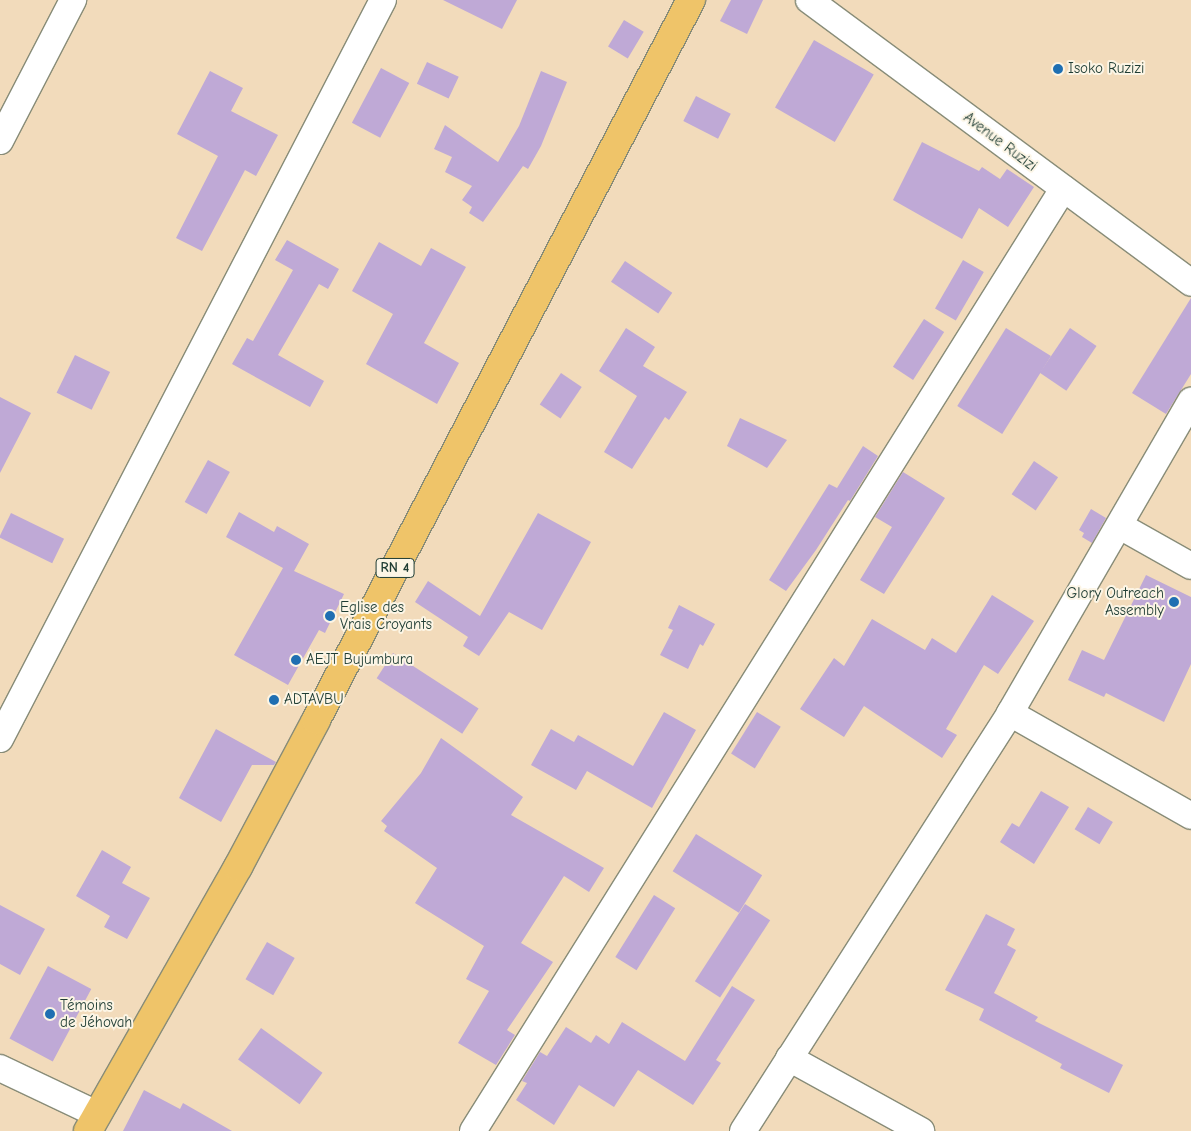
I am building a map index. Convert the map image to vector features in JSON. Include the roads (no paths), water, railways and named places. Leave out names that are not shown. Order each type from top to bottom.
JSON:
[{"type":"main road","name":"RN 4","points":[[93,1123],[238,867],[307,738],[691,0]]},
{"type":"street","points":[[0,142],[73,0]]},
{"type":"street","points":[[0,740],[383,0]]},
{"type":"street","name":"Avenue Ruzizi","points":[[809,0],[1191,283]]},
{"type":"street","points":[[473,1131],[1063,189]]},
{"type":"street","points":[[742,1131],[1010,713],[1191,402]]},
{"type":"street","points":[[1120,526],[1191,566]]},
{"type":"street","points":[[1010,713],[1191,816]]},
{"type":"street","points":[[789,1058],[921,1131]]},
{"type":"street","points":[[0,1068],[93,1123]]},
{"type":"place","name":"Isoko Ruzizi","points":[[1058,69]]},
{"type":"place","name":"Glory Outreach Assembly","points":[[1174,602]]},
{"type":"place","name":"Eglise des Vrais Croyants","points":[[330,616]]},
{"type":"place","name":"AEJT Bujumbura","points":[[296,660]]},
{"type":"place","name":"ADTAVBU","points":[[274,700]]},
{"type":"place","name":"Témoins de Jéhovah","points":[[50,1014]]}]
